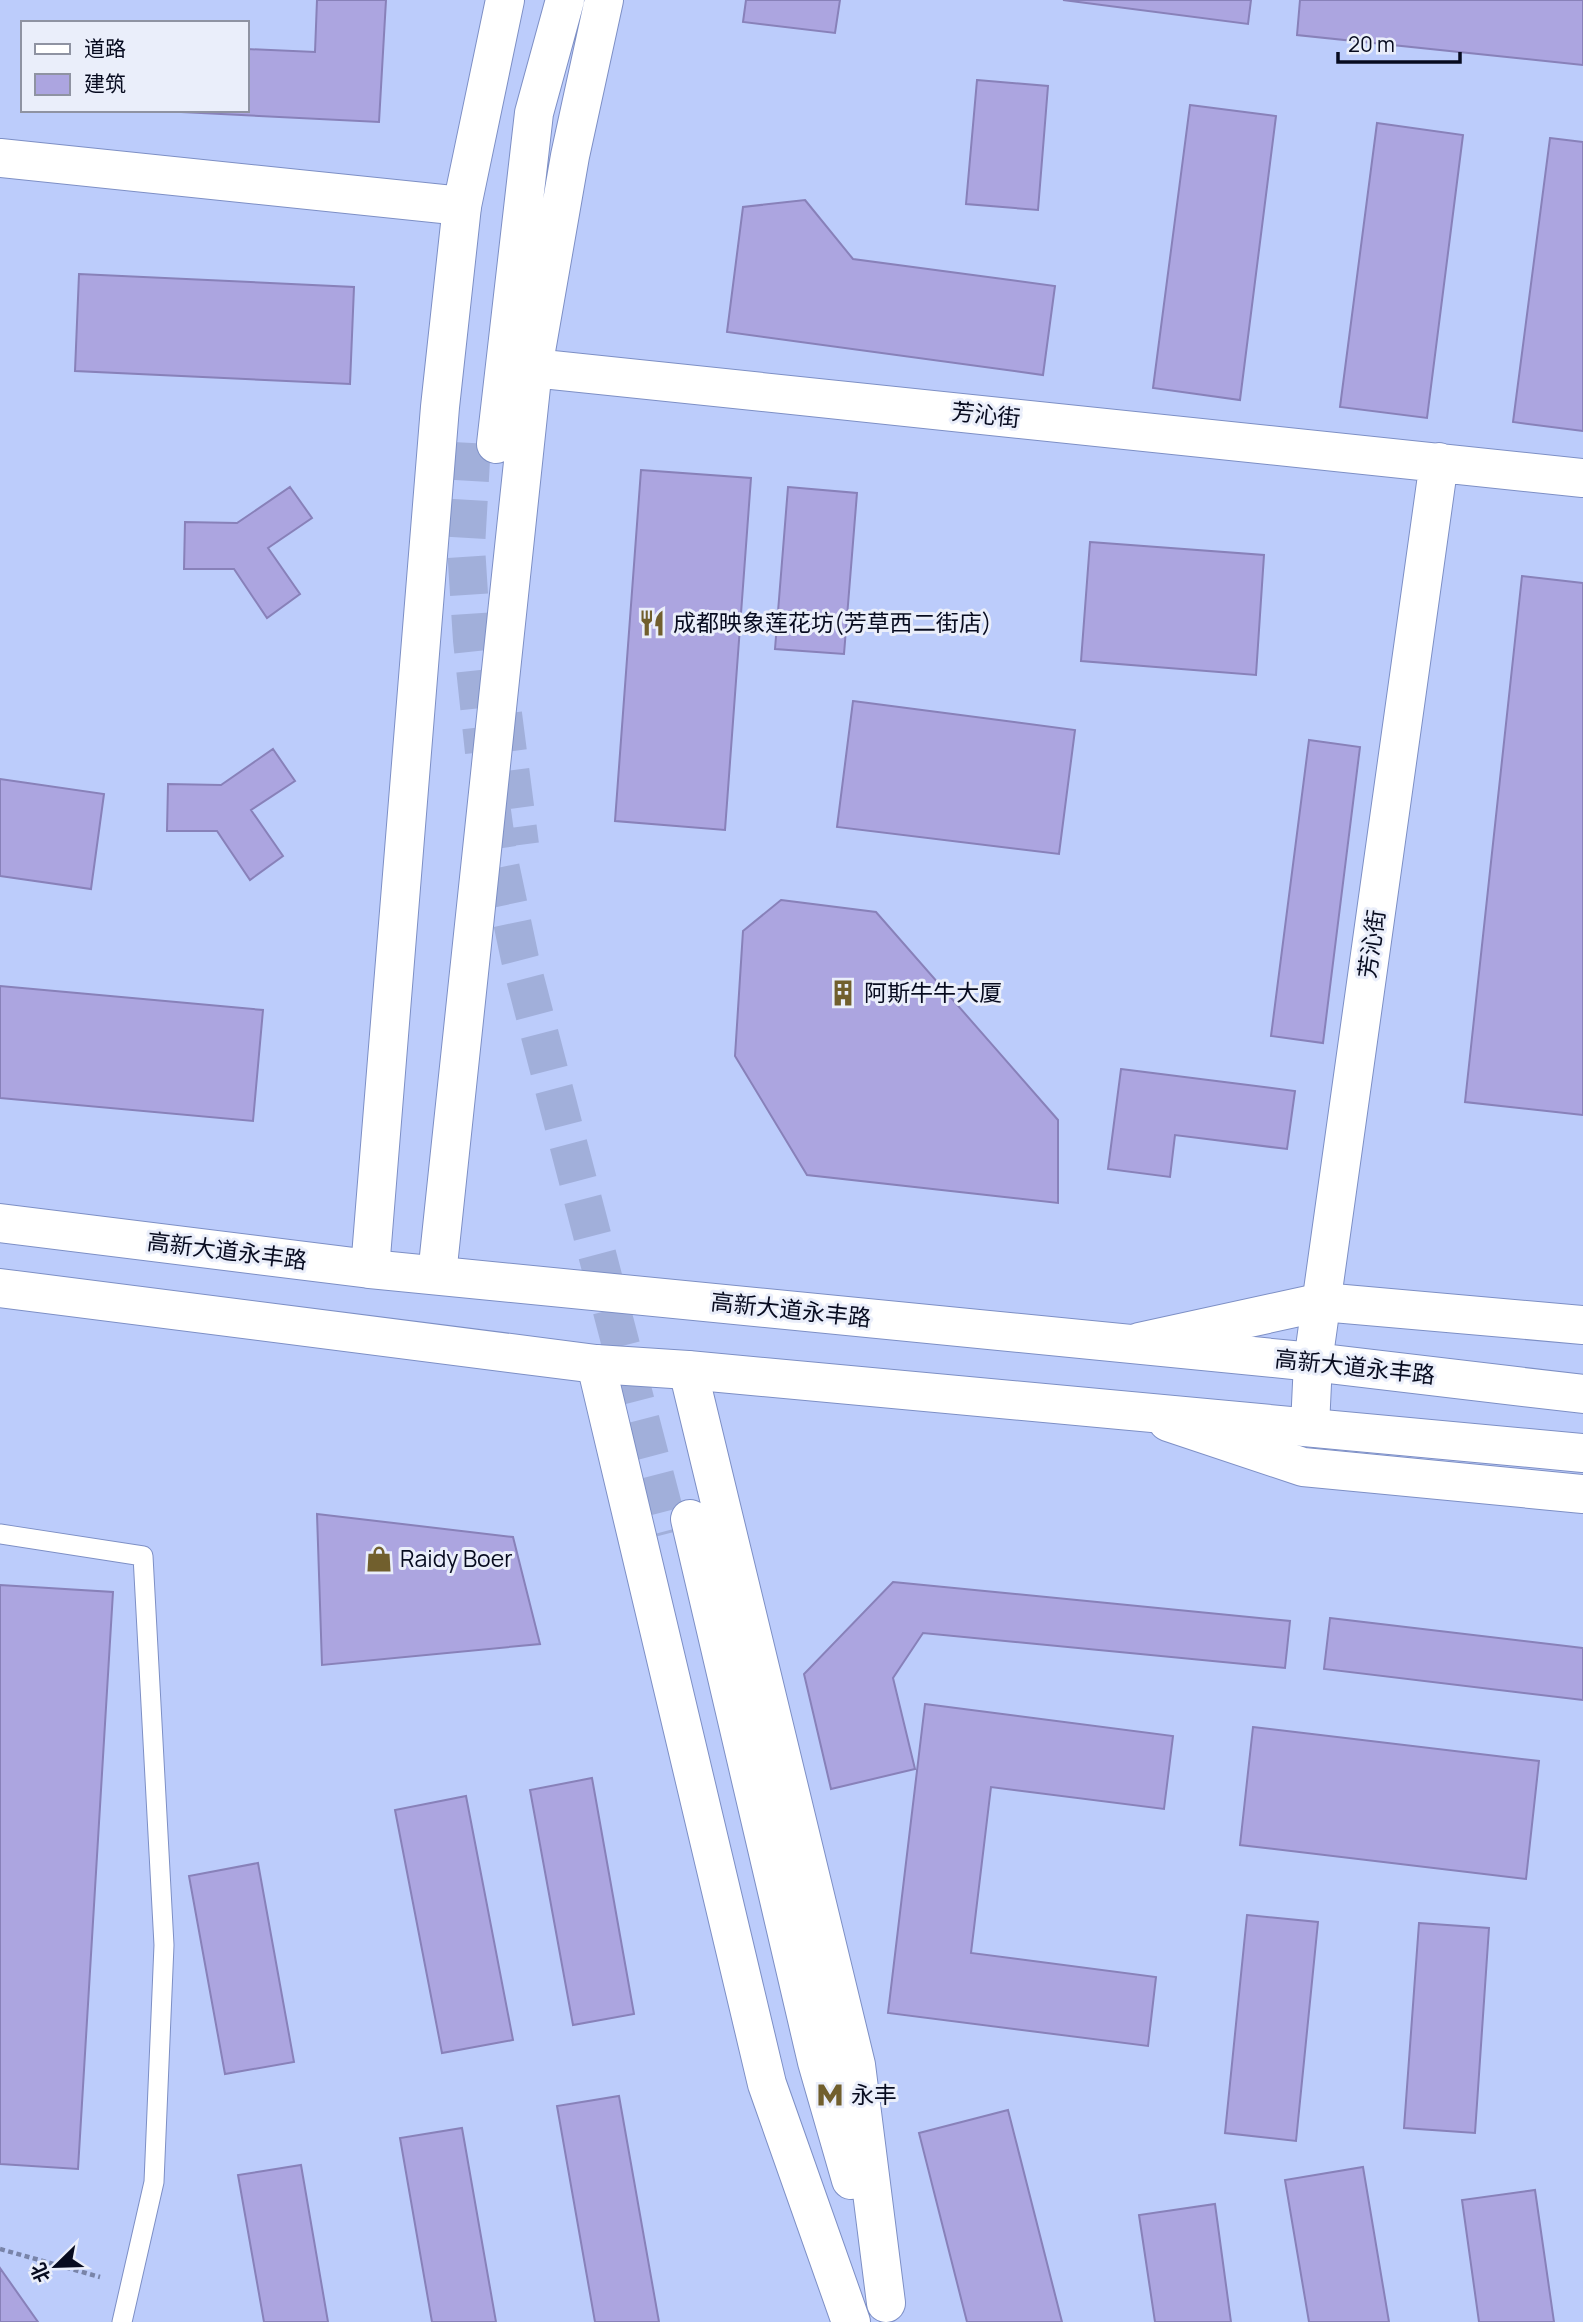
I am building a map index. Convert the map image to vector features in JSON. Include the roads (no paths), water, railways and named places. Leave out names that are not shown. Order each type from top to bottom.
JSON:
[{"type":"main road","points":[[370,1269],[440,407],[462,206],[505,0]]},
{"type":"main road","points":[[543,0],[523,76],[490,292],[484,443],[534,113],[565,0]]},
{"type":"main road","points":[[437,1275],[533,368],[570,156],[604,0]]},
{"type":"main road","points":[[0,158],[462,206]]},
{"type":"main road","name":"芳沁街","points":[[533,368],[1583,478]]},
{"type":"main road","name":"芳沁街","points":[[1310,1426],[1313,1362],[1439,462]]},
{"type":"main road","name":"高新大道永丰路","points":[[0,1223],[370,1269],[1313,1362],[1583,1394]]},
{"type":"main road","points":[[0,1288],[596,1364],[1133,1410],[1583,1453]]},
{"type":"main road","points":[[1129,1344],[1322,1302],[1583,1325]]},
{"type":"main road","points":[[596,1364],[767,2084],[851,2322]]},
{"type":"main road","points":[[688,1370],[856,2065],[888,2313]]},
{"type":"main road","points":[[1133,1410],[1303,1467],[1583,1494]]},
{"type":"main road","points":[[851,2322],[680,1526],[817,2062],[888,2313]]},
{"type":"lane","points":[[0,1534],[143,1556],[164,1945],[154,2182],[122,2322]]},
{"type":"tunnel","points":[[472,443],[466,547],[472,640],[484,752]]},
{"type":"tunnel","points":[[503,714],[520,845]]},
{"type":"tunnel","points":[[492,811],[498,855],[520,959],[670,1533]]},
{"type":"place","name":"成都映象莲花坊(芳草西二街店)","points":[[652,623]]},
{"type":"place","name":"阿斯牛牛大厦","points":[[843,993]]},
{"type":"place","name":"Raidy Boer","points":[[379,1559]]},
{"type":"place","name":"永丰","points":[[830,2095]]}]
